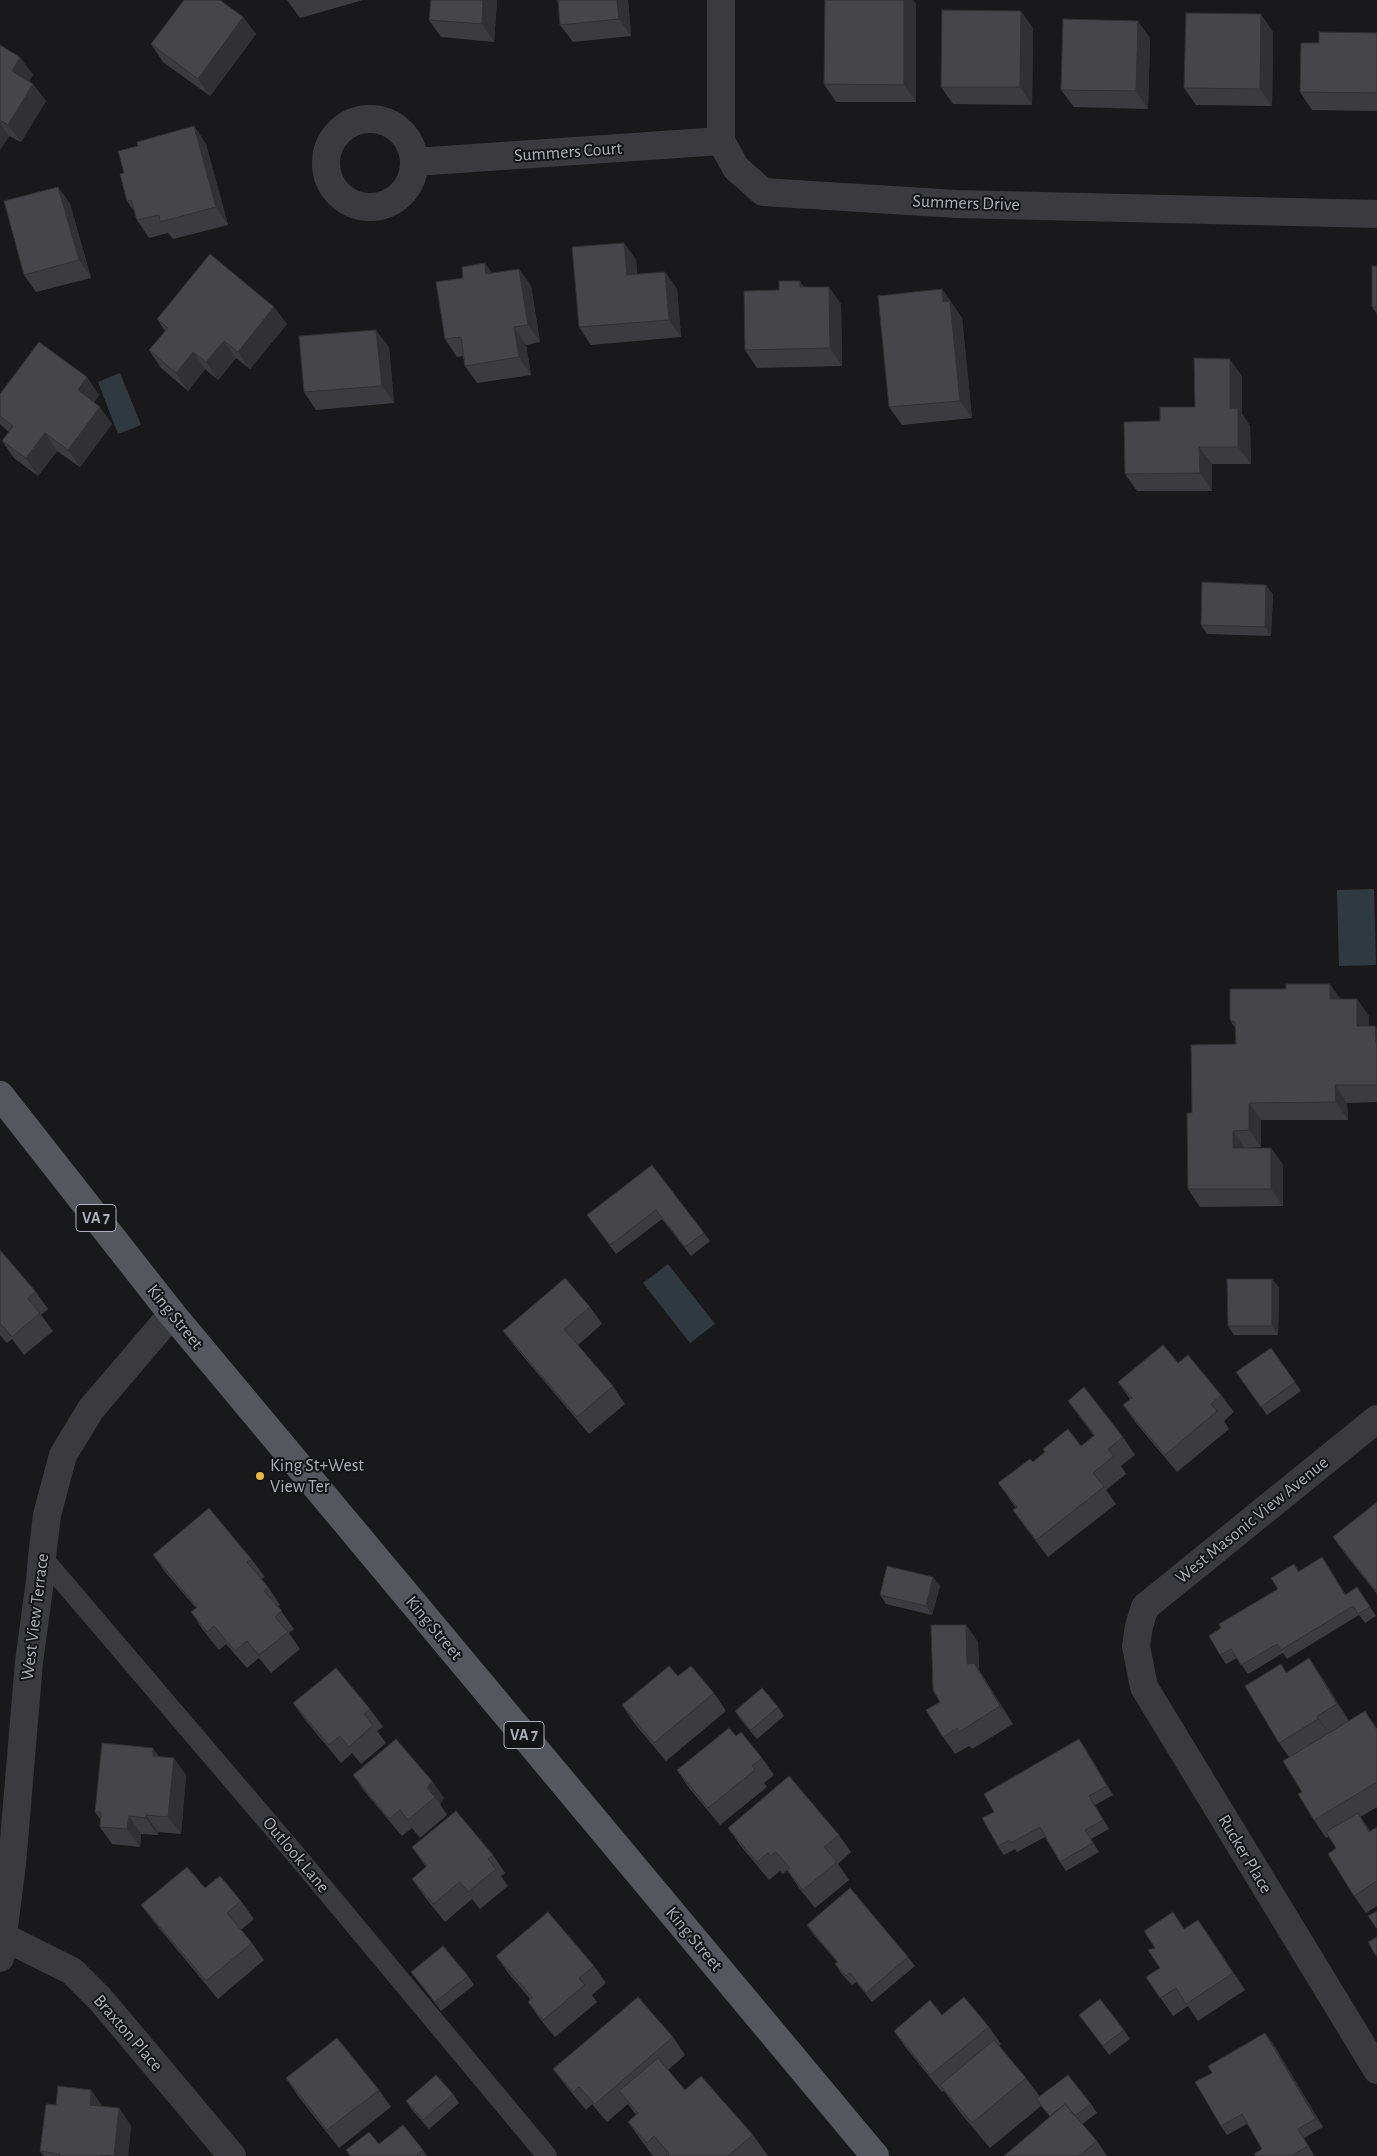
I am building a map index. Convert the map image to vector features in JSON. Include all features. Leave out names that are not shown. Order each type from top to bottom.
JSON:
[{"type":"main road","name":"King Street","points":[[0,1095],[10,1118],[875,2156]]},
{"type":"street","name":"Summers Drive","points":[[721,0],[721,141],[736,168],[763,192],[958,204],[1377,214]]},
{"type":"street","name":"Summers Court","points":[[415,162],[721,141]]},
{"type":"street","name":"West View Terrace","points":[[1,1947],[12,1864],[29,1662],[47,1515],[63,1455],[91,1409],[172,1314]]},
{"type":"street","name":"West Masonic View Avenue","points":[[1138,1630],[1145,1607],[1377,1419]]},
{"type":"street","name":"Rucker Place","points":[[1138,1630],[1136,1646],[1144,1687],[1377,2070]]},
{"type":"street","name":"Braxton Place","points":[[1,1947],[72,1971],[101,2000],[232,2156]]},
{"type":"lane","name":"Outlook Lane","points":[[42,1558],[297,1856],[547,2156]]},
{"type":"shaded area","points":[[120,373],[141,425],[118,434],[98,382]]},
{"type":"shaded area","points":[[1374,889],[1376,965],[1339,966],[1337,890]]},
{"type":"shaded area","points":[[668,1264],[715,1324],[690,1343],[643,1283]]},
{"type":"building","points":[[184,0],[220,0],[243,17],[198,79],[151,44]]},
{"type":"building","points":[[431,0],[483,0],[482,24],[429,20]]},
{"type":"building","points":[[558,0],[617,0],[619,19],[560,25]]},
{"type":"building","points":[[825,0],[904,0],[904,85],[824,84]]},
{"type":"building","points":[[942,10],[1021,11],[1020,87],[941,87]]},
{"type":"building","points":[[1186,13],[1261,14],[1260,89],[1184,88]]},
{"type":"building","points":[[1063,19],[1138,21],[1136,91],[1061,90]]},
{"type":"building","points":[[1319,32],[1377,33],[1377,93],[1300,92],[1301,43],[1319,43]]},
{"type":"building","points":[[0,45],[20,57],[12,71],[33,84],[8,125],[0,120]]},
{"type":"building","points":[[194,126],[216,207],[160,222],[159,215],[137,220],[131,200],[127,201],[120,174],[124,173],[118,151],[138,146],[137,142]]},
{"type":"building","points":[[58,187],[79,260],[24,275],[4,201]]},
{"type":"building","points":[[624,243],[627,275],[665,272],[669,320],[579,327],[572,247]]},
{"type":"building","points":[[210,254],[274,307],[238,352],[224,341],[206,362],[193,352],[176,373],[149,350],[168,328],[157,319]]},
{"type":"building","points":[[485,263],[486,274],[519,269],[528,325],[514,327],[519,357],[465,366],[461,337],[445,339],[436,282],[463,278],[462,267]]},
{"type":"building","points":[[1372,266],[1377,266],[1377,307],[1372,307]]},
{"type":"building","points":[[779,281],[800,281],[800,287],[829,287],[830,348],[745,350],[744,291],[779,290]]},
{"type":"building","points":[[942,289],[943,302],[950,301],[960,401],[889,407],[878,296]]},
{"type":"building","points":[[376,330],[382,386],[304,392],[299,336]]},
{"type":"building","points":[[39,342],[87,377],[78,390],[100,407],[68,450],[45,433],[26,458],[2,441],[13,426],[0,416],[0,394]]},
{"type":"building","points":[[1194,358],[1230,359],[1230,408],[1238,408],[1238,447],[1199,447],[1200,473],[1125,474],[1124,422],[1160,421],[1160,407],[1195,407]]},
{"type":"building","points":[[1202,582],[1266,585],[1265,627],[1201,625]]},
{"type":"building","points":[[1286,984],[1330,984],[1330,999],[1357,999],[1357,1026],[1375,1026],[1377,1085],[1335,1085],[1336,1102],[1249,1103],[1249,1130],[1233,1131],[1233,1148],[1271,1148],[1271,1189],[1188,1189],[1187,1113],[1192,1113],[1191,1045],[1236,1044],[1235,1022],[1230,1020],[1230,989],[1286,989]]},
{"type":"building","points":[[652,1165],[704,1233],[685,1247],[656,1210],[610,1245],[587,1215]]},
{"type":"building","points":[[0,1250],[36,1292],[28,1299],[40,1313],[12,1337],[0,1323]]},
{"type":"building","points":[[565,1278],[590,1307],[564,1329],[613,1386],[577,1417],[503,1331]]},
{"type":"building","points":[[1227,1279],[1272,1279],[1272,1326],[1228,1326]]},
{"type":"building","points":[[1163,1345],[1178,1363],[1188,1355],[1221,1395],[1211,1404],[1217,1411],[1165,1455],[1123,1405],[1132,1398],[1118,1382]]},
{"type":"building","points":[[1271,1348],[1295,1382],[1261,1407],[1236,1372]]},
{"type":"building","points":[[1084,1387],[1123,1437],[1108,1449],[1114,1456],[1093,1473],[1104,1487],[1036,1540],[1013,1510],[1017,1507],[998,1483],[1030,1459],[1033,1462],[1045,1452],[1043,1449],[1068,1429],[1081,1446],[1095,1435],[1068,1401]]},
{"type":"building","points":[[1377,1502],[1377,1588],[1375,1590],[1333,1537]]},
{"type":"building","points":[[209,1508],[252,1560],[247,1562],[268,1587],[264,1591],[282,1611],[275,1617],[288,1632],[259,1655],[247,1641],[235,1651],[214,1626],[207,1632],[191,1612],[197,1607],[153,1555]]},
{"type":"building","points":[[1322,1557],[1345,1595],[1357,1587],[1370,1607],[1358,1614],[1353,1606],[1281,1650],[1277,1644],[1241,1665],[1231,1649],[1220,1655],[1209,1636],[1221,1628],[1219,1624],[1278,1589],[1271,1578],[1294,1564],[1298,1572]]},
{"type":"building","points":[[887,1566],[933,1577],[926,1606],[880,1595]]},
{"type":"building","points":[[931,1625],[966,1625],[967,1664],[974,1663],[1000,1706],[959,1732],[957,1728],[943,1737],[926,1710],[940,1702],[933,1690]]},
{"type":"building","points":[[1309,1658],[1337,1704],[1317,1716],[1318,1719],[1279,1743],[1245,1686],[1281,1664],[1286,1673]]},
{"type":"building","points":[[669,1666],[678,1676],[691,1666],[714,1693],[654,1743],[622,1705]]},
{"type":"building","points":[[336,1668],[370,1709],[364,1714],[373,1725],[349,1747],[340,1736],[329,1745],[293,1703]]},
{"type":"building","points":[[762,1688],[778,1707],[751,1730],[735,1711]]},
{"type":"building","points":[[1365,1711],[1377,1730],[1377,1782],[1314,1820],[1298,1794],[1302,1792],[1283,1761]]},
{"type":"building","points":[[729,1728],[736,1736],[741,1732],[762,1758],[752,1766],[755,1770],[708,1808],[677,1770]]},
{"type":"building","points":[[396,1739],[432,1781],[427,1788],[435,1797],[408,1820],[400,1810],[389,1819],[353,1775]]},
{"type":"building","points":[[1079,1739],[1107,1786],[1089,1796],[1103,1820],[1085,1830],[1093,1843],[1060,1862],[1040,1827],[1011,1843],[1009,1840],[998,1846],[982,1818],[994,1812],[984,1794]]},
{"type":"building","points":[[102,1743],[153,1748],[153,1756],[174,1758],[168,1817],[146,1815],[146,1818],[129,1816],[127,1829],[100,1827],[101,1812],[95,1812]]},
{"type":"building","points":[[789,1776],[839,1835],[824,1847],[837,1862],[803,1890],[787,1870],[790,1868],[776,1852],[770,1856],[768,1853],[757,1862],[728,1828]]},
{"type":"building","points":[[456,1811],[493,1855],[488,1859],[496,1869],[468,1892],[460,1882],[433,1904],[412,1879],[427,1866],[412,1847]]},
{"type":"building","points":[[1358,1813],[1369,1832],[1377,1827],[1377,1881],[1354,1896],[1328,1854],[1336,1848],[1326,1832]]},
{"type":"building","points":[[187,1867],[205,1888],[220,1876],[241,1901],[227,1913],[252,1943],[206,1981],[141,1905]]},
{"type":"building","points":[[850,1888],[908,1957],[866,1993],[850,1973],[846,1976],[835,1964],[838,1962],[807,1925]]},
{"type":"building","points":[[1377,1911],[1377,1929],[1368,1916]]},
{"type":"building","points":[[548,1912],[594,1966],[579,1978],[585,1985],[543,2020],[528,2002],[532,1997],[496,1956]]},
{"type":"building","points":[[1173,1912],[1184,1929],[1198,1920],[1233,1973],[1186,2004],[1176,1988],[1160,1998],[1146,1977],[1160,1968],[1148,1950],[1155,1948],[1144,1931]]},
{"type":"building","points":[[1377,1937],[1377,1955],[1376,1956],[1368,1942]]},
{"type":"building","points":[[443,1946],[468,1976],[435,2002],[411,1972]]},
{"type":"building","points":[[638,1997],[673,2037],[595,2104],[579,2087],[573,2092],[553,2069]]},
{"type":"building","points":[[964,1997],[989,2027],[930,2075],[894,2031],[930,2000],[942,2015]]},
{"type":"building","points":[[1100,1999],[1124,2030],[1103,2046],[1079,2015]]},
{"type":"building","points":[[1265,2033],[1316,2119],[1298,2129],[1308,2146],[1291,2156],[1256,2156],[1254,2154],[1262,2149],[1242,2114],[1221,2126],[1195,2082],[1212,2073],[1208,2066]]},
{"type":"building","points":[[337,2038],[379,2090],[327,2130],[286,2078]]},
{"type":"building","points":[[994,2040],[1026,2078],[972,2123],[940,2085]]},
{"type":"building","points":[[658,2058],[685,2090],[701,2076],[753,2135],[728,2156],[666,2156],[669,2153],[654,2136],[647,2143],[628,2122],[638,2113],[619,2091]]},
{"type":"building","points":[[436,2075],[453,2094],[423,2120],[406,2101]]},
{"type":"building","points":[[1068,2075],[1091,2104],[1075,2116],[1065,2104],[1050,2116],[1036,2099]]},
{"type":"building","points":[[58,2086],[91,2090],[90,2105],[119,2108],[114,2156],[59,2156],[60,2154],[40,2151],[46,2104],[56,2105]]},
{"type":"building","points":[[1065,2104],[1097,2141],[1079,2156],[1004,2156]]},
{"type":"building","points":[[403,2125],[423,2150],[418,2156],[351,2156],[346,2150],[369,2132],[379,2144]]},
{"type":"place","name":"King St+West View Ter","points":[[260,1476]]}]
